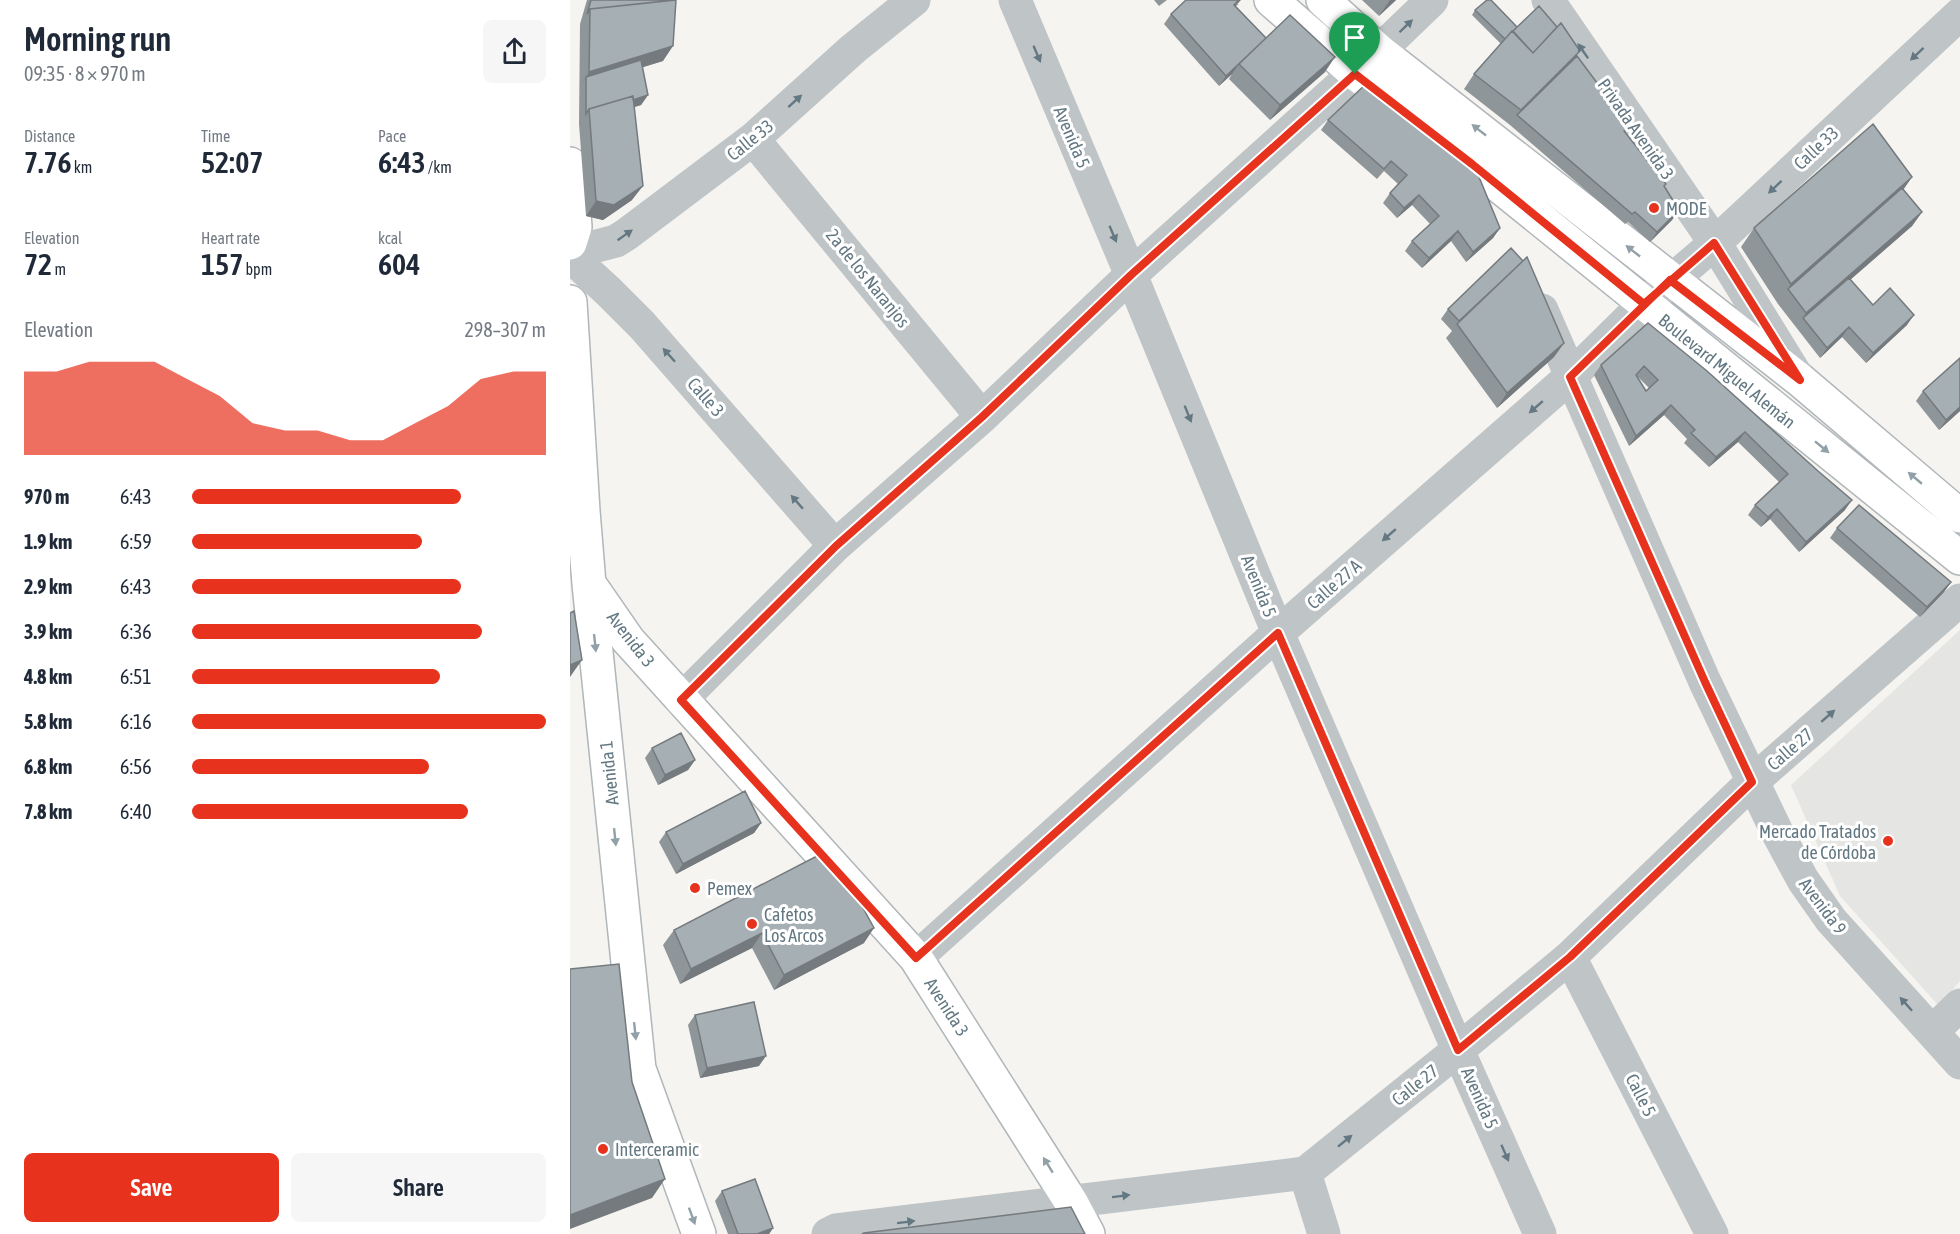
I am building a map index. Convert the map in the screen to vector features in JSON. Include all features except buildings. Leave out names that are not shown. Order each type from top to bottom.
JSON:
[{"type":"main road","name":"Boulevard Miguel Alemán","points":[[1271,0],[1355,74],[1472,164],[1960,558]]},
{"type":"main road","name":"Boulevard Miguel Alemán","points":[[1323,0],[1379,51],[1800,380],[1960,516]]},
{"type":"main road","points":[[570,164],[575,227],[570,243]]},
{"type":"main road","name":"Avenida 1","points":[[570,302],[576,513],[589,585],[639,1069],[699,1234]]},
{"type":"main road","name":"Avenida 3","points":[[589,585],[628,640],[916,958],[1071,1202],[1088,1234]]},
{"type":"street","name":"Calle 33","points":[[570,254],[616,241],[753,139],[853,49],[914,0]]},
{"type":"street","name":"Avenida 5","points":[[1015,0],[1278,633],[1540,1234]]},
{"type":"street","points":[[681,700],[836,546],[982,417],[1131,275],[1355,74],[1432,0]]},
{"type":"street","name":"Privada Avenida 3","points":[[1548,0],[1714,243],[1800,380]]},
{"type":"street","name":"Calle 33","points":[[1670,280],[1714,243],[1960,14]]},
{"type":"street","name":"2a de los Naranjos","points":[[753,139],[982,417]]},
{"type":"street","name":"Calle 3","points":[[570,254],[642,325],[836,546]]},
{"type":"street","name":"Calle 27 A","points":[[916,958],[1278,633],[1570,377],[1670,280]]},
{"type":"street","name":"Avenida 9","points":[[1530,283],[1705,682],[1752,782],[1803,880],[1831,920],[1960,1063]]},
{"type":"street","name":"Calle 27","points":[[1305,1173],[1570,957],[1752,782],[1960,600]]},
{"type":"street","name":"Calle 5","points":[[1570,957],[1712,1234]]},
{"type":"street","points":[[1932,1032],[1960,1005]]},
{"type":"street","points":[[828,1234],[836,1230],[1305,1173],[1324,1234]]},
{"type":"shaded area","name":"Mercado Tratados de Córdoba","points":[[1960,630],[1960,981],[1939,1006],[1840,896],[1791,785]]},
{"type":"place","name":"MODE","points":[[1654,208]]},
{"type":"place","name":"Mercado Tratados de Córdoba","points":[[1888,841]]},
{"type":"place","name":"Pemex","points":[[695,888]]},
{"type":"place","name":"Cafetos Los Arcos","points":[[752,924]]},
{"type":"place","name":"Interceramic","points":[[603,1149]]},
{"type":"route","points":[[1355,74],[1131,275],[982,417],[836,546],[681,700],[916,958],[1278,633],[1458,1050],[1570,957],[1752,782],[1705,682],[1570,377],[1670,280],[1800,380],[1714,243],[1670,280],[1644,304],[1472,164],[1355,74]]}]
